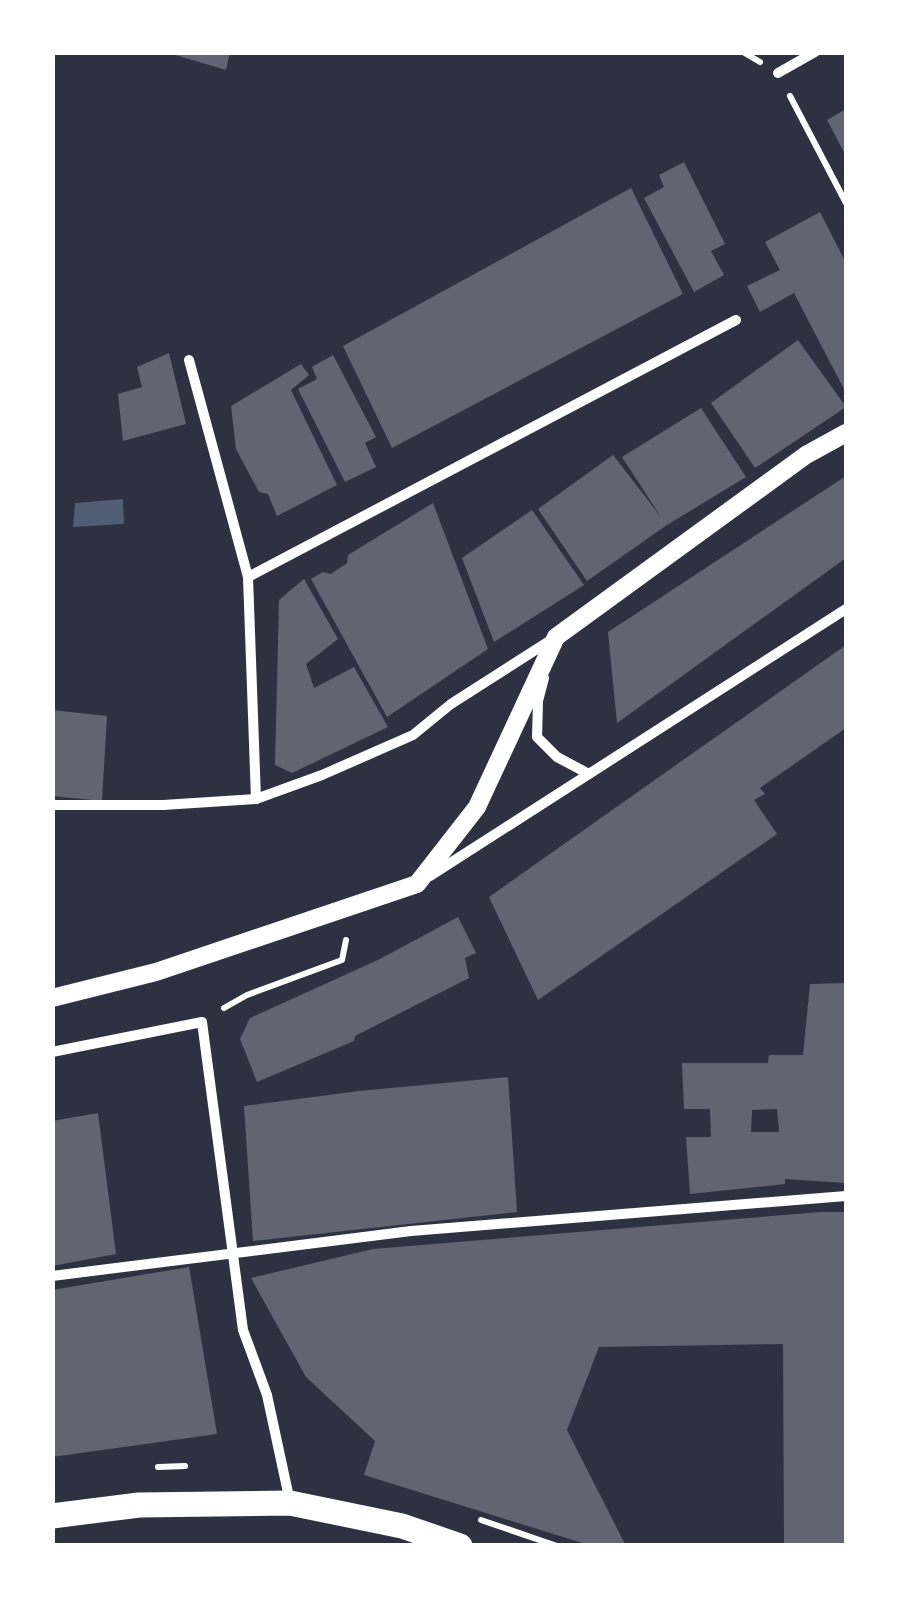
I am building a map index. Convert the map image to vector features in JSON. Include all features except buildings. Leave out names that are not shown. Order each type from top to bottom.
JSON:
[{"type":"main road","points":[[52,1516],[139,1505],[290,1502],[402,1526],[460,1546]]},
{"type":"street","points":[[778,73],[814,52]]},
{"type":"street","points":[[248,577],[736,320]]},
{"type":"street","points":[[189,360],[248,577],[256,799]]},
{"type":"street","points":[[52,805],[256,799],[322,776],[413,735],[451,704],[556,637],[806,455],[846,432]]},
{"type":"street","points":[[52,998],[156,972],[417,884],[846,610]]},
{"type":"street","points":[[556,637],[538,700],[537,737],[557,756],[589,774]]},
{"type":"street","points":[[417,884],[477,807],[556,637]]},
{"type":"street","points":[[52,1052],[202,1022],[243,1330],[267,1395],[290,1502]]},
{"type":"street","points":[[52,1276],[410,1231],[846,1196]]},
{"type":"path","points":[[744,52],[778,73],[846,203]]},
{"type":"path","points":[[202,1022],[247,995],[342,960],[354,905]]},
{"type":"water","points":[[123,499],[124,524],[73,527],[75,503]]}]
